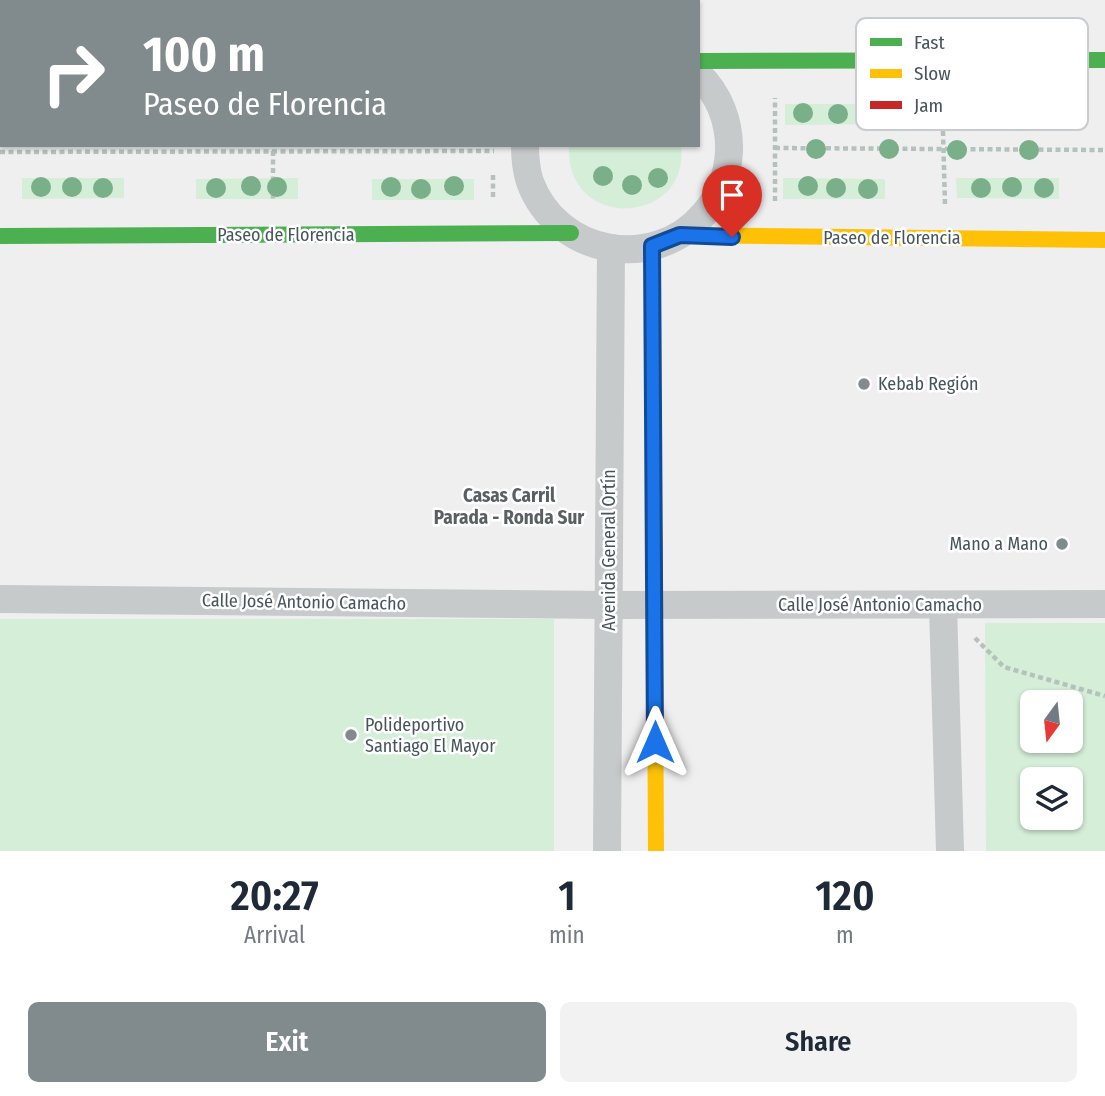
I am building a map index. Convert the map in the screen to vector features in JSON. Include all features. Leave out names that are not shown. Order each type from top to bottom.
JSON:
[{"type":"street","points":[[700,61],[856,61]]},
{"type":"street","points":[[525,147],[530,182],[540,202],[554,219],[571,233],[597,245],[638,249],[680,235],[698,221],[713,204],[729,161],[725,116],[715,94],[700,76]]},
{"type":"street","name":"Paseo de Florencia","points":[[0,236],[571,233]]},
{"type":"street","name":"Paseo de Florencia","points":[[680,235],[1105,240]]},
{"type":"street","points":[[652,246],[656,851]]},
{"type":"street","name":"Avenida General Ortín","points":[[607,851],[611,248]]},
{"type":"street","name":"Calle José Antonio Camacho","points":[[0,599],[608,605],[1105,604]]},
{"type":"street","points":[[943,604],[950,851]]},
{"type":"path","points":[[775,91],[775,211]]},
{"type":"path","points":[[943,130],[946,211]]},
{"type":"path","points":[[0,152],[273,151],[316,148],[494,151],[494,147]]},
{"type":"path","points":[[775,148],[1105,150]]},
{"type":"path","points":[[273,151],[273,206]]},
{"type":"path","points":[[493,165],[493,206]]},
{"type":"path","points":[[943,604],[1004,667],[1105,696]]},
{"type":"green space","points":[[785,104],[856,104],[856,124],[785,125]]},
{"type":"green space","points":[[569,147],[681,147],[679,172],[667,192],[649,204],[627,208],[605,205],[586,194],[573,174]]},
{"type":"green space","points":[[22,178],[124,178],[124,198],[22,199]]},
{"type":"green space","points":[[298,178],[298,199],[196,199],[196,179]]},
{"type":"green space","points":[[783,178],[885,179],[885,199],[783,199]]},
{"type":"green space","points":[[956,178],[1059,178],[1059,199],[957,198]]},
{"type":"green space","points":[[372,179],[474,179],[474,200],[372,200]]},
{"type":"green space","name":"Polideportivo Santiago El Mayor","points":[[0,619],[554,619],[554,851],[0,851]]},
{"type":"green space","points":[[985,623],[1105,623],[1105,851],[986,851]]},
{"type":"traffic: fast","points":[[1088,60],[1105,60]]},
{"type":"traffic: fast","points":[[700,61],[856,61]]},
{"type":"traffic: fast","points":[[0,236],[571,233]]},
{"type":"traffic: slow","points":[[679,235],[1105,240]]},
{"type":"traffic: slow","points":[[655,658],[656,851]]},
{"type":"traffic: jam","points":[[652,246],[655,658]]},
{"type":"place","name":"Kebab Región","points":[[864,384]]},
{"type":"place","name":"Mano a Mano","points":[[1062,544]]},
{"type":"place","name":"Polideportivo Santiago El Mayor","points":[[351,735]]},
{"type":"district","name":"Casas Carril Parada - Ronda Sur","points":[[509,506]]},
{"type":"route","points":[[655,742],[652,246],[680,235],[732,237]]}]
